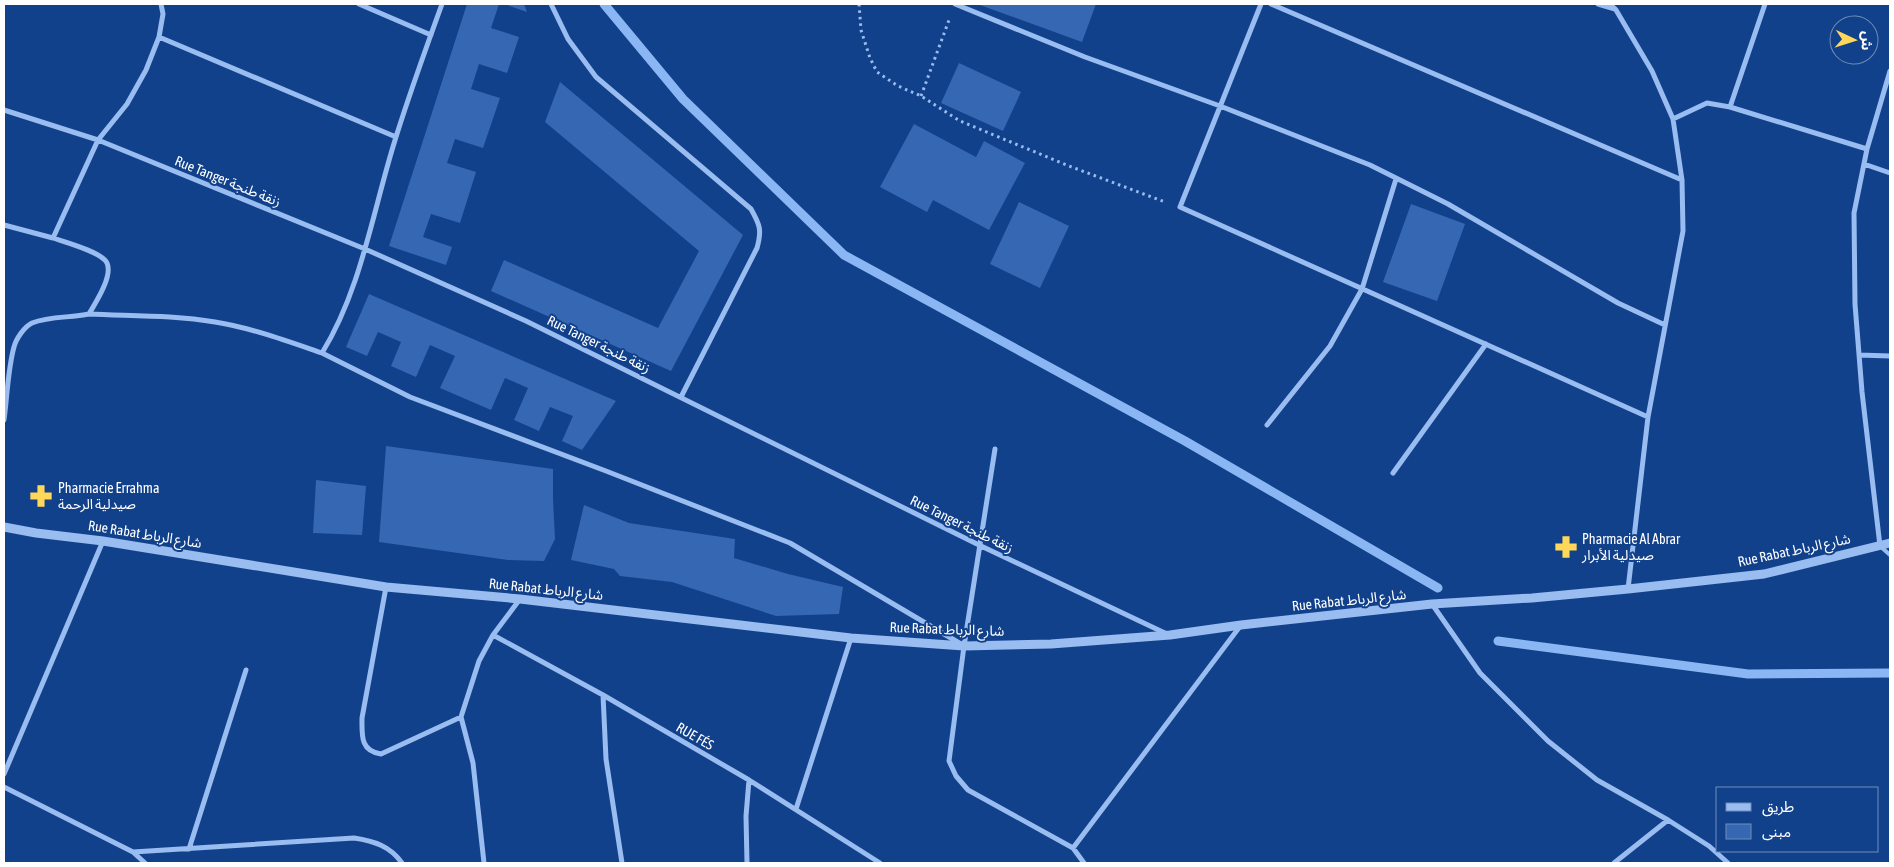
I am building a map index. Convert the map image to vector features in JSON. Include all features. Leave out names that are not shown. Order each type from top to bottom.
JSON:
[{"type":"street","points":[[53,238],[98,140],[128,104],[146,70],[159,37],[163,14],[161,4]]},
{"type":"street","points":[[359,4],[431,35]]},
{"type":"street","points":[[322,353],[337,328],[365,249],[396,137],[442,4]]},
{"type":"street","points":[[551,4],[568,39],[596,76],[751,209],[759,223],[760,236],[757,248],[681,397]]},
{"type":"street","points":[[955,4],[1085,57],[1220,106],[1370,165],[1448,204],[1618,303],[1665,325]]},
{"type":"street","points":[[1261,4],[1180,207],[1648,417]]},
{"type":"street","points":[[1271,4],[1682,180]]},
{"type":"street","points":[[1598,4],[1616,10]]},
{"type":"street","points":[[1610,4],[1616,10],[1652,71],[1672,119],[1682,180],[1683,232],[1648,417],[1628,589]]},
{"type":"street","points":[[1730,107],[1765,4]]},
{"type":"street","points":[[159,37],[396,137]]},
{"type":"street","points":[[1880,546],[1859,356],[1855,304],[1854,213],[1867,150],[1890,71]]},
{"type":"street","points":[[1672,119],[1707,103],[1730,107],[1867,150]]},
{"type":"street","name":"Rue Tanger زنقة طنجة","points":[[4,110],[98,140],[365,249],[526,321],[981,546],[1170,635]]},
{"type":"street","points":[[1864,164],[1890,173]]},
{"type":"street","points":[[1267,425],[1330,346],[1362,289],[1396,179]]},
{"type":"street","points":[[4,225],[53,238],[100,255],[107,262],[108,272],[102,292],[89,314]]},
{"type":"street","points":[[4,420],[5,396],[14,346],[20,334],[30,324],[50,318],[75,317],[89,314],[216,322],[322,353],[410,397],[615,474],[790,543],[964,646]]},
{"type":"street","points":[[1392,472],[1486,344]]},
{"type":"street","points":[[1859,356],[1890,356]]},
{"type":"street","points":[[996,450],[964,646],[950,761],[956,776],[968,790],[1073,848],[1084,863]]},
{"type":"street","name":"Rue Rabat شارع الرباط","points":[[4,527],[386,586],[520,599],[851,638],[964,646],[1052,644],[1170,635],[1241,625],[1432,604],[1532,598],[1764,574],[1890,543]]},
{"type":"street","points":[[4,774],[103,541]]},
{"type":"street","points":[[386,586],[362,718],[362,735],[365,746],[372,753],[381,754],[461,717]]},
{"type":"street","points":[[484,863],[474,763],[461,717],[479,661],[493,635],[520,599]]},
{"type":"street","points":[[1432,604],[1480,673],[1548,741],[1597,780],[1668,820],[1709,846],[1728,863]]},
{"type":"street","points":[[1073,848],[1241,625]]},
{"type":"street","name":"RUE FÉS","points":[[493,635],[603,695],[749,780],[880,863]]},
{"type":"street","points":[[796,809],[851,638]]},
{"type":"street","points":[[188,849],[246,670]]},
{"type":"street","points":[[603,695],[606,759],[622,863]]},
{"type":"street","points":[[747,863],[746,816],[749,780]]},
{"type":"street","points":[[4,787],[133,852],[145,863]]},
{"type":"street","points":[[1614,863],[1668,820]]},
{"type":"street","points":[[133,852],[354,838],[385,846],[402,863]]},
{"type":"lane","points":[[1880,546],[1890,555]]},
{"type":"path","points":[[859,4],[861,30],[870,58],[877,72],[898,86],[921,96],[960,121],[1069,166],[1180,207]]},
{"type":"path","points":[[921,96],[955,4]]},
{"type":"building","points":[[467,4],[499,4],[491,28],[519,37],[507,73],[479,64],[471,89],[500,98],[483,148],[455,139],[447,163],[476,172],[460,223],[431,214],[423,237],[452,247],[446,265],[389,246]]},
{"type":"building","points":[[504,4],[524,4],[527,12]]},
{"type":"building","points":[[977,4],[1096,4],[1082,42]]},
{"type":"building","points":[[959,63],[1021,92],[1003,131],[941,103]]},
{"type":"building","points":[[560,82],[743,235],[671,371],[491,291],[504,260],[658,328],[699,251],[545,122]]},
{"type":"building","points":[[914,124],[976,157],[984,141],[1025,163],[989,230],[933,200],[927,212],[880,187]]},
{"type":"building","points":[[1019,202],[1069,226],[1040,288],[990,264]]},
{"type":"building","points":[[1411,204],[1465,224],[1437,301],[1383,282]]},
{"type":"building","points":[[369,294],[616,401],[582,450],[562,441],[573,416],[550,407],[539,431],[514,420],[528,388],[505,378],[491,410],[440,388],[455,356],[430,345],[416,377],[391,366],[401,342],[378,332],[367,356],[346,347]]},
{"type":"building","points":[[386,446],[553,469],[555,539],[544,561],[508,560],[379,542]]},
{"type":"building","points":[[316,480],[366,486],[362,535],[313,533]]},
{"type":"building","points":[[584,505],[629,523],[735,539],[734,558],[788,574],[843,587],[839,614],[776,616],[672,582],[620,576],[614,569],[571,560]]},
{"type":"waterway","points":[[604,4],[683,99],[844,255],[1185,441],[1438,588]]},
{"type":"waterway","points":[[1498,641],[1748,674],[1890,673]]},
{"type":"place","name":"Pharmacie Errahma صيدلية الرحمة","points":[[41,496]]},
{"type":"place","name":"Pharmacie Al Abrar صيدلية الأبرار","points":[[1566,547]]}]
